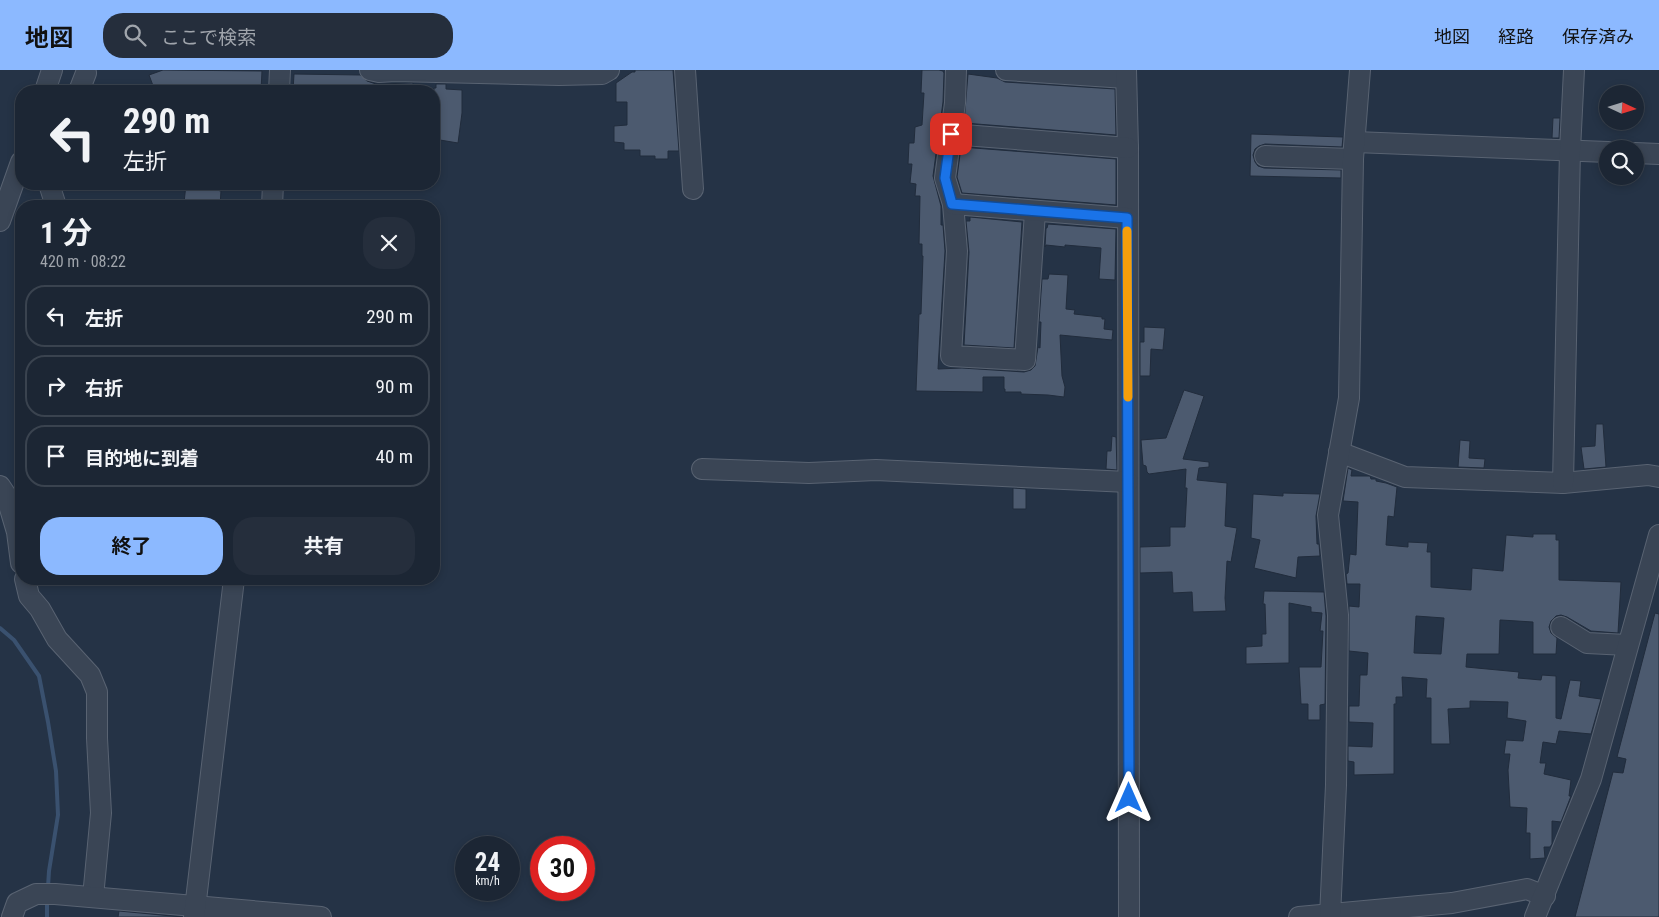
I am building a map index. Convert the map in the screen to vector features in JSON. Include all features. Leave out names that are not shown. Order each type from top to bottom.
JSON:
[{"type":"street","points":[[47,85],[52,70]]},
{"type":"street","points":[[279,85],[280,70]]},
{"type":"street","points":[[370,70],[379,72],[480,71],[602,74],[609,70]]},
{"type":"street","points":[[685,70],[693,189]]},
{"type":"street","points":[[956,70],[956,103],[945,178],[952,204],[957,251],[951,356],[1025,360],[1035,212]]},
{"type":"street","points":[[1006,70],[1126,74],[1128,148],[1129,917]]},
{"type":"street","points":[[1330,916],[1336,786],[1338,615],[1328,515],[1349,398],[1354,151],[1360,70]]},
{"type":"street","points":[[1563,483],[1570,150],[1574,70]]},
{"type":"street","points":[[81,85],[86,72]]},
{"type":"street","points":[[951,134],[1128,148]]},
{"type":"street","points":[[1265,156],[1354,151],[1599,152]]},
{"type":"street","points":[[1644,153],[1659,154]]},
{"type":"street","points":[[9,212],[15,187]]},
{"type":"street","points":[[952,204],[1127,218]]},
{"type":"street","points":[[1339,452],[1405,477],[1563,483],[1648,475],[1659,477]]},
{"type":"street","points":[[702,469],[809,473],[876,470],[1128,482]]},
{"type":"street","points":[[0,486],[6,494],[15,525]]},
{"type":"street","points":[[1535,917],[1591,779],[1659,535]]},
{"type":"street","points":[[26,585],[29,596],[40,609],[57,639],[90,675],[97,692],[97,738],[101,813],[93,897]]},
{"type":"street","points":[[195,911],[233,585]]},
{"type":"street","points":[[1561,627],[1587,643],[1627,645]]},
{"type":"street","points":[[1299,917],[1330,916],[1452,903],[1527,889],[1544,896]]},
{"type":"street","points":[[12,917],[17,903],[36,894],[93,897],[195,911],[321,917]]},
{"type":"building","points":[[163,70],[262,71],[261,85],[153,85],[149,75]]},
{"type":"building","points":[[635,70],[673,70],[679,151],[668,151],[668,159],[655,159],[655,156],[640,156],[640,150],[624,150],[624,143],[614,142],[614,126],[627,125],[627,102],[616,102],[616,83],[632,72],[635,72]]},
{"type":"building","points":[[922,70],[939,70],[944,73],[943,102],[933,176],[941,206],[941,225],[943,225],[945,251],[938,369],[962,368],[1024,372],[1031,370],[1035,366],[1038,347],[1040,348],[1041,322],[1039,322],[1042,279],[1048,279],[1049,274],[1068,275],[1066,309],[1075,310],[1074,314],[1102,317],[1102,319],[1105,319],[1104,329],[1113,330],[1112,340],[1060,335],[1062,376],[1065,387],[1064,397],[1005,392],[1004,377],[983,377],[983,392],[916,391],[923,256],[922,244],[919,244],[920,196],[915,196],[916,184],[910,183],[912,164],[908,164],[909,143],[914,143],[915,127],[922,125],[924,93],[921,93]]},
{"type":"building","points":[[294,74],[360,75],[367,81],[376,84],[413,83],[413,85],[293,85]]},
{"type":"building","points":[[968,74],[997,78],[1005,82],[1115,89],[1116,135],[964,123]]},
{"type":"building","points":[[446,84],[446,89],[462,90],[462,113],[458,143],[440,140],[440,85],[436,85]]},
{"type":"building","points":[[1553,118],[1560,118],[1559,138],[1552,138]]},
{"type":"building","points":[[1251,134],[1343,137],[1342,147],[1265,144],[1255,149],[1253,155],[1258,166],[1264,168],[1341,170],[1341,178],[1250,176]]},
{"type":"building","points":[[961,147],[1116,159],[1116,205],[962,193],[957,177]]},
{"type":"building","points":[[185,190],[221,191],[220,200],[184,200]]},
{"type":"building","points":[[970,217],[1022,222],[1014,348],[964,345],[969,252],[966,221],[970,221]]},
{"type":"building","points":[[1048,224],[1116,229],[1115,280],[1099,279],[1101,248],[1065,245],[1065,247],[1046,245],[1045,247]]},
{"type":"building","points":[[1144,327],[1165,328],[1163,350],[1151,349],[1150,376],[1140,376],[1140,342],[1144,342]]},
{"type":"building","points":[[1184,390],[1204,396],[1183,459],[1209,462],[1209,467],[1199,468],[1197,480],[1227,483],[1225,526],[1237,528],[1231,562],[1227,561],[1226,611],[1193,612],[1192,592],[1173,593],[1172,572],[1140,573],[1140,547],[1170,546],[1170,527],[1185,527],[1186,469],[1149,474],[1146,466],[1143,465],[1141,440],[1166,438]]},
{"type":"building","points":[[1596,424],[1603,424],[1606,467],[1584,469],[1581,447],[1595,446]]},
{"type":"building","points":[[1112,436],[1116,437],[1117,470],[1106,469],[1107,451],[1111,451]]},
{"type":"building","points":[[1460,440],[1470,441],[1469,458],[1485,459],[1484,468],[1458,467]]},
{"type":"building","points":[[1348,468],[1352,470],[1351,476],[1370,476],[1371,479],[1397,487],[1394,517],[1388,516],[1386,545],[1408,547],[1408,542],[1428,543],[1427,552],[1431,552],[1431,587],[1471,590],[1472,568],[1503,571],[1506,535],[1533,537],[1533,534],[1556,534],[1556,540],[1559,540],[1559,580],[1621,582],[1618,633],[1591,631],[1567,617],[1556,616],[1551,621],[1549,627],[1551,633],[1557,638],[1556,654],[1533,654],[1533,622],[1500,620],[1499,654],[1467,654],[1466,667],[1519,672],[1518,678],[1541,680],[1542,675],[1556,676],[1556,718],[1561,719],[1570,680],[1581,681],[1579,696],[1601,699],[1591,734],[1559,731],[1556,744],[1543,742],[1540,763],[1546,763],[1544,774],[1571,780],[1569,796],[1571,796],[1561,822],[1552,821],[1552,844],[1550,847],[1544,847],[1545,858],[1530,859],[1530,833],[1526,833],[1527,808],[1510,807],[1508,770],[1510,754],[1504,754],[1506,740],[1523,741],[1526,721],[1507,718],[1508,702],[1470,701],[1470,708],[1448,709],[1450,744],[1431,744],[1431,698],[1426,698],[1427,679],[1402,677],[1403,697],[1396,697],[1396,704],[1394,704],[1394,774],[1354,775],[1354,762],[1348,761],[1348,746],[1372,747],[1373,723],[1349,722],[1349,706],[1359,706],[1360,675],[1367,675],[1368,653],[1349,651],[1349,606],[1359,607],[1360,584],[1347,584],[1346,574],[1348,573],[1350,554],[1356,555],[1358,502],[1343,501]],"holes":[[[1416,616],[1444,618],[1441,654],[1414,653]]]},
{"type":"building","points":[[1013,488],[1026,489],[1026,509],[1013,509]]},
{"type":"building","points":[[1283,493],[1320,494],[1316,516],[1317,544],[1319,544],[1320,556],[1298,557],[1296,578],[1254,568],[1260,540],[1251,538],[1253,494],[1283,496]]},
{"type":"building","points":[[1264,591],[1324,592],[1326,616],[1325,704],[1320,705],[1320,720],[1308,720],[1308,704],[1301,704],[1299,667],[1321,667],[1323,631],[1320,631],[1322,613],[1311,612],[1311,607],[1289,603],[1289,663],[1246,664],[1246,647],[1262,646],[1262,634],[1266,634],[1265,604],[1263,604]]},
{"type":"building","points":[[1655,613],[1659,614],[1659,917],[1575,917],[1613,772],[1623,773],[1626,759],[1617,757]]},
{"type":"building","points":[[119,911],[182,917],[118,917]]},
{"type":"waterway","points":[[0,628],[14,640],[39,676],[48,722],[56,771],[58,815],[48,887]]},
{"type":"waterway","points":[[47,899],[47,917]]},
{"type":"slow traffic","points":[[1127,231],[1128,397]]},
{"type":"route","points":[[951,134],[945,178],[952,204],[1127,218],[1129,798]]}]
